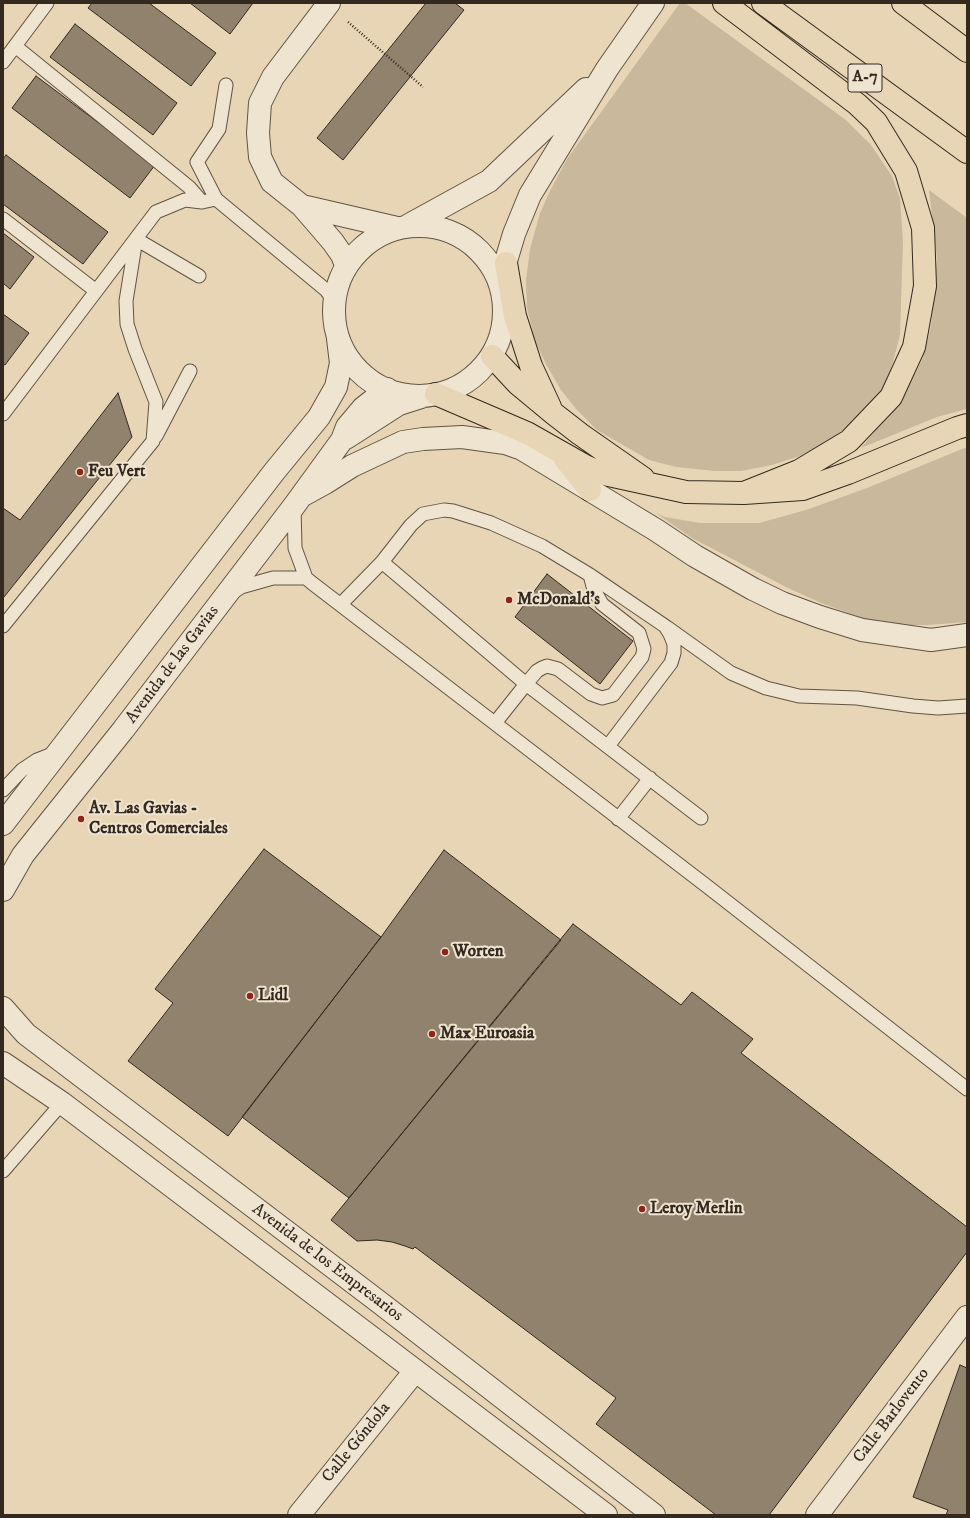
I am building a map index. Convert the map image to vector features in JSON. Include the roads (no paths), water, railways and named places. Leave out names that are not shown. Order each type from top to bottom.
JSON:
[{"type":"highway","points":[[724,3],[857,104],[876,122],[906,172],[923,228],[925,286],[914,347],[890,397],[849,441],[799,471],[744,493]]},
{"type":"highway","name":"A-7","points":[[763,3],[967,152]]},
{"type":"highway","points":[[903,3],[967,51]]},
{"type":"highway","points":[[503,273],[531,366],[553,413]]},
{"type":"highway","points":[[492,356],[518,384],[553,413],[580,434],[651,483]]},
{"type":"highway","points":[[429,395],[473,409],[527,433],[587,467],[604,474],[651,483],[686,492],[744,493],[803,489],[848,473],[956,428],[967,425]]},
{"type":"highway","points":[[555,449],[590,490]]},
{"type":"street","points":[[302,206],[403,226],[428,225],[447,229],[464,238],[479,250],[491,264],[503,273],[514,234],[530,195],[607,69],[654,3]]},
{"type":"street","points":[[328,4],[273,77],[260,103],[258,133],[260,157],[272,182],[302,206],[333,242],[342,255],[346,265]]},
{"type":"street","points":[[3,824],[274,472],[319,417],[336,387],[341,363],[334,320],[334,301],[338,282],[346,265],[358,250],[373,238],[403,226],[489,181],[607,69]]},
{"type":"street","name":"Avenida de las Gavias","points":[[342,440],[399,404],[429,395],[448,392],[465,383],[480,371],[492,356],[500,339],[504,320],[503,273]]},
{"type":"street","points":[[338,339],[347,356],[359,372],[374,383],[387,390],[410,396],[429,395]]},
{"type":"street","name":"Avenida de las Gavias","points":[[3,890],[24,855],[123,730],[299,500],[342,440],[347,427],[363,408],[387,390]]},
{"type":"street","points":[[299,500],[352,466],[403,442],[423,439],[462,437],[505,443],[522,449],[696,556],[753,589],[782,603],[862,630],[931,640],[967,635]]},
{"type":"street","points":[[505,443],[520,442],[555,449]]},
{"type":"street","name":"Avenida de los Empresarios","points":[[3,1008],[32,1039],[379,1302],[654,1515]]},
{"type":"street","name":"Avenida de los Empresarios","points":[[3,1063],[62,1103],[606,1515]]},
{"type":"street","name":"Calle Barlovento","points":[[817,1515],[967,1317]]},
{"type":"street","name":"Calle Góndola","points":[[299,1515],[415,1371]]},
{"type":"lane","points":[[3,62],[47,3]]},
{"type":"lane","points":[[15,46],[189,187],[202,202]]},
{"type":"lane","points":[[226,85],[219,129],[197,162],[216,199],[326,290],[334,301]]},
{"type":"lane","points":[[3,414],[156,212],[185,200],[202,202],[216,199]]},
{"type":"lane","points":[[3,219],[96,291]]},
{"type":"lane","points":[[136,239],[199,276]]},
{"type":"lane","points":[[136,239],[126,301],[127,324],[135,349],[156,402],[153,441]]},
{"type":"lane","points":[[3,626],[153,441],[190,371]]},
{"type":"lane","points":[[299,500],[295,548],[306,578],[967,1089]]},
{"type":"lane","points":[[341,604],[382,562],[411,525],[423,514],[444,510],[497,526],[542,546],[590,575],[731,673],[766,688],[799,696],[857,698],[926,707],[967,706]]},
{"type":"lane","points":[[382,562],[526,684],[701,818]]},
{"type":"lane","points":[[495,723],[537,671],[547,666],[553,666],[591,694],[602,698],[613,695],[642,657],[644,649],[639,633],[602,604],[594,590],[590,575]]},
{"type":"lane","points":[[224,598],[241,588],[273,578],[306,578]]},
{"type":"lane","points":[[608,746],[671,663],[674,653],[674,644],[665,626]]},
{"type":"lane","points":[[3,790],[22,770],[37,760],[58,752]]},
{"type":"lane","points":[[618,819],[650,778]]},
{"type":"lane","points":[[3,1171],[62,1103]]},
{"type":"place","name":"Feu Vert","points":[[80,472]]},
{"type":"place","name":"McDonald's","points":[[509,600]]},
{"type":"place","name":"Av. Las Gavias - Centros Comerciales","points":[[81,819]]},
{"type":"place","name":"Worten","points":[[445,952]]},
{"type":"place","name":"Lidl","points":[[250,996]]},
{"type":"place","name":"Max Euroasia","points":[[432,1034]]},
{"type":"place","name":"Leroy Merlin","points":[[642,1209]]}]
